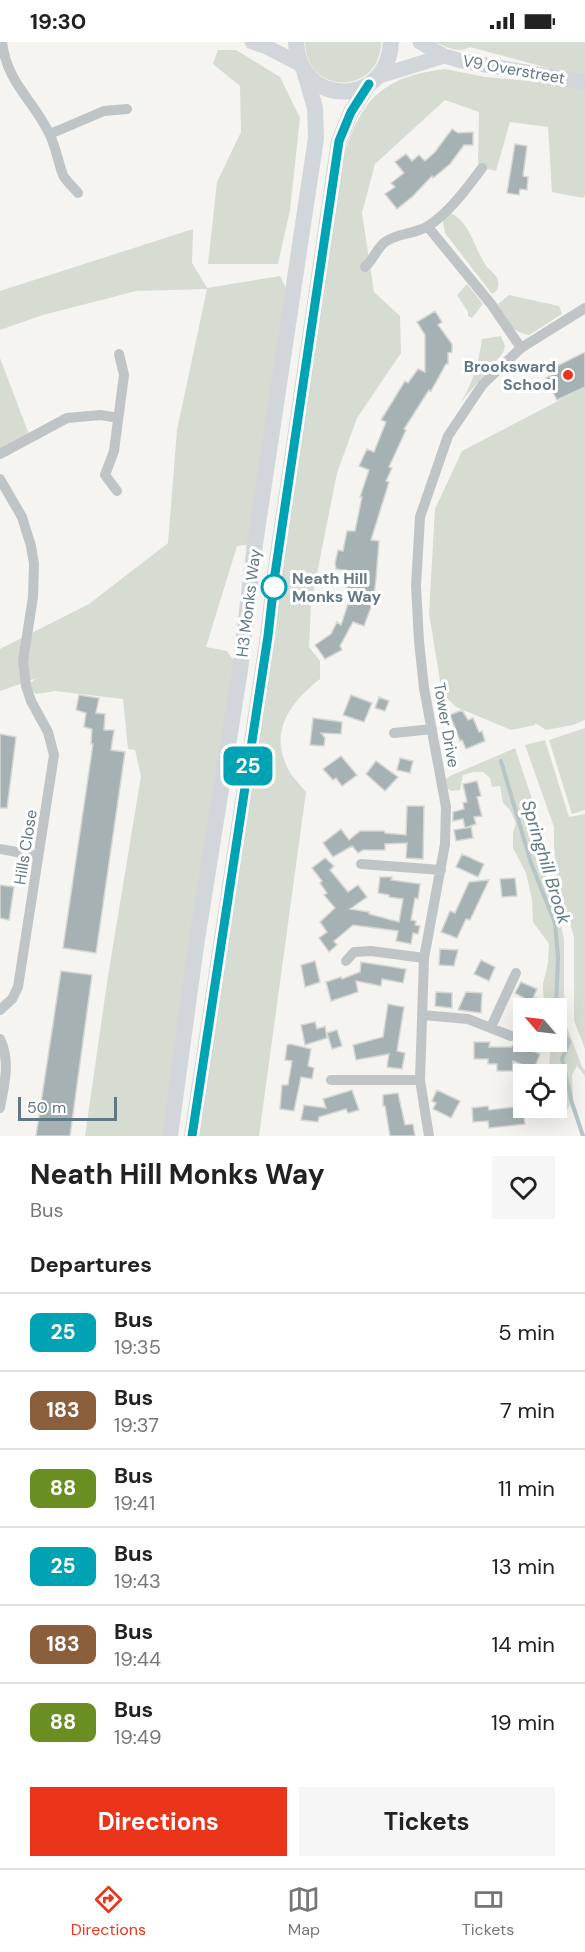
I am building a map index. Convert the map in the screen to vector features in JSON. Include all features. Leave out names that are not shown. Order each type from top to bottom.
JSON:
[{"type":"main road","name":"H3 Monks Way","points":[[170,1136],[196,946],[240,670],[255,544],[316,138],[315,108],[297,54],[296,42]]},
{"type":"main road","name":"H3 Monks Way","points":[[192,1136],[268,636],[275,574],[339,141],[351,112],[389,59],[391,42]]},
{"type":"main road","points":[[302,67],[312,80],[333,91],[352,91],[374,80]]},
{"type":"street","points":[[2,42],[4,58],[13,79],[50,134],[59,156],[63,176],[78,192]]},
{"type":"street","points":[[252,42],[267,47],[302,67]]},
{"type":"street","name":"V9 Overstreet","points":[[420,42],[444,56],[462,61],[585,82]]},
{"type":"street","name":"V9 Overstreet","points":[[374,80],[444,56]]},
{"type":"street","points":[[50,134],[104,111],[127,109]]},
{"type":"street","points":[[365,267],[374,259],[382,244],[389,239],[428,227],[459,198],[482,168]]},
{"type":"street","points":[[428,227],[491,304],[521,348]]},
{"type":"street","name":"Tower Drive","points":[[429,1136],[425,1123],[420,1080],[424,958],[445,844],[446,807],[424,688],[419,641],[416,586],[420,517],[448,436],[483,384],[521,348],[585,308]]},
{"type":"street","points":[[117,491],[105,475],[114,451],[124,375],[119,354]]},
{"type":"street","points":[[0,454],[67,418],[101,415],[118,418]]},
{"type":"street","name":"Hills Close","points":[[0,479],[22,517],[34,564],[33,597],[22,661],[31,701],[48,732],[54,755],[18,987],[12,999],[0,1010]]},
{"type":"street","points":[[394,733],[432,729]]},
{"type":"street","points":[[0,849],[38,856]]},
{"type":"street","points":[[361,864],[441,870]]},
{"type":"street","points":[[346,961],[354,952],[370,951],[424,958]]},
{"type":"street","points":[[491,1027],[516,973]]},
{"type":"street","points":[[422,1015],[468,1019],[511,1036]]},
{"type":"street","points":[[0,1040],[5,1050],[7,1071],[0,1108]]},
{"type":"street","points":[[331,1080],[420,1080]]},
{"type":"shaded area","points":[[305,42],[381,42],[378,59],[369,72],[357,80],[343,82],[329,80],[317,73],[309,60]]},
{"type":"shaded area","points":[[435,42],[585,42],[585,78],[470,47],[457,50]]},
{"type":"shaded area","points":[[218,50],[236,50],[280,77],[300,118],[290,210],[278,264],[208,264],[217,182],[241,132],[240,86],[213,64]]},
{"type":"shaded area","points":[[445,69],[485,77],[585,86],[585,195],[583,198],[552,192],[548,127],[510,122],[496,171],[482,168],[478,164],[479,112],[445,100],[375,164],[362,213],[374,292],[400,316],[401,353],[357,418],[337,473],[311,604],[309,647],[320,661],[320,679],[290,710],[281,733],[284,760],[291,774],[306,792],[259,1136],[192,1136],[324,245],[342,160],[359,118],[370,102],[384,89],[405,78]]},
{"type":"shaded area","points":[[448,213],[461,221],[487,267],[497,278],[498,288],[492,294],[445,233],[443,222]]},
{"type":"shaded area","points":[[193,229],[192,263],[207,288],[280,276],[292,301],[255,544],[237,546],[206,647],[227,651],[240,670],[167,1136],[85,1136],[108,976],[141,776],[135,750],[128,749],[123,699],[55,691],[36,694],[26,686],[37,678],[0,691],[0,649],[89,604],[168,543],[177,430],[207,289],[136,291],[43,315],[0,330],[0,291]]},
{"type":"shaded area","points":[[467,284],[483,304],[472,318],[468,316],[468,312],[457,295]]},
{"type":"shaded area","points":[[509,295],[559,306],[562,314],[529,335],[523,334],[509,325],[502,316],[498,304]]},
{"type":"shaded area","points":[[501,336],[505,346],[503,353],[461,402],[475,372],[482,339]]},
{"type":"shaded area","points":[[0,358],[30,437],[0,454]]},
{"type":"shaded area","points":[[585,387],[585,720],[573,725],[546,730],[535,723],[535,725],[511,730],[456,707],[442,693],[429,613],[435,509],[462,451]]},
{"type":"shaded area","points":[[585,728],[585,810],[572,814],[549,740]]},
{"type":"shaded area","points":[[545,740],[569,817],[585,814],[585,1049],[574,1020],[574,937],[557,880],[554,827],[525,745]]},
{"type":"shaded area","points":[[515,748],[534,805],[541,834],[544,870],[558,911],[564,940],[564,998],[544,998],[543,984],[548,963],[549,944],[533,922],[532,900],[526,873],[513,848],[516,823],[510,810],[503,803],[500,786],[492,787],[490,778],[483,772],[474,772],[463,775],[460,790],[451,791],[446,787],[445,780]]},
{"type":"shaded area","points":[[567,1027],[585,1070],[585,1076],[577,1066],[572,1075],[573,1099],[567,1110],[567,1064],[549,1064],[550,1052],[567,1052]]},
{"type":"building","points":[[452,129],[458,133],[473,132],[473,145],[464,145],[450,164],[433,178],[432,176],[397,209],[385,194],[395,187],[391,183],[404,173],[395,162],[406,154],[412,161],[419,155],[425,161],[435,152]]},
{"type":"building","points":[[515,144],[527,146],[523,176],[528,177],[527,190],[520,189],[519,195],[507,193]]},
{"type":"building","points":[[435,311],[442,322],[438,325],[452,344],[452,352],[448,353],[448,364],[404,429],[406,430],[389,467],[392,468],[386,481],[389,482],[371,540],[379,541],[373,602],[364,626],[353,622],[340,646],[342,650],[325,659],[315,645],[331,634],[337,622],[341,625],[352,592],[346,591],[350,571],[336,569],[335,563],[338,550],[343,551],[347,531],[355,531],[362,497],[360,497],[369,470],[359,466],[367,449],[374,452],[386,422],[381,420],[405,381],[408,383],[418,369],[425,372],[425,335],[417,322]]},
{"type":"building","name":"Brooksward School","points":[[585,352],[585,387],[557,400],[546,378],[557,372],[555,367]]},
{"type":"building","points":[[79,695],[99,698],[96,713],[105,714],[104,730],[114,730],[111,750],[125,752],[96,953],[63,948],[93,744],[91,744],[92,729],[84,727],[86,713],[76,710]]},
{"type":"building","points":[[351,695],[372,703],[364,722],[343,715]]},
{"type":"building","points":[[379,697],[389,701],[385,711],[375,708]]},
{"type":"building","points":[[462,710],[468,720],[473,718],[479,732],[482,731],[485,741],[466,749],[462,740],[460,741],[450,715]]},
{"type":"building","points":[[313,718],[342,722],[341,734],[321,733],[325,738],[324,746],[310,745]]},
{"type":"building","points":[[0,734],[16,737],[7,808],[0,808]]},
{"type":"building","points":[[341,756],[357,775],[342,786],[336,778],[333,780],[323,769]]},
{"type":"building","points":[[400,758],[413,761],[410,773],[397,770]]},
{"type":"building","points":[[376,761],[398,777],[385,791],[366,774]]},
{"type":"building","points":[[477,781],[481,796],[477,797],[482,816],[474,817],[476,824],[465,828],[463,819],[453,821],[453,812],[464,809],[463,803],[467,802],[463,784]]},
{"type":"building","points":[[407,806],[424,806],[423,859],[406,858],[407,843],[385,844],[385,850],[363,850],[358,853],[352,846],[333,857],[323,843],[341,829],[349,840],[360,831],[384,831],[406,835]]},
{"type":"building","points":[[471,827],[473,838],[456,841],[454,830]]},
{"type":"building","points":[[462,854],[484,864],[478,877],[456,867]]},
{"type":"building","points":[[325,858],[334,866],[330,870],[348,892],[358,885],[367,897],[350,909],[369,912],[369,914],[399,922],[403,899],[378,893],[380,877],[392,877],[391,880],[420,884],[411,920],[416,921],[415,925],[420,926],[418,934],[413,933],[411,944],[396,941],[398,931],[353,925],[334,941],[337,945],[329,952],[319,938],[327,932],[320,922],[335,908],[324,895],[327,893],[320,883],[322,881],[312,868]]},
{"type":"building","points":[[515,878],[517,896],[502,897],[500,879]]},
{"type":"building","points":[[489,880],[470,920],[466,919],[457,938],[441,932],[450,911],[455,913],[469,882]]},
{"type":"building","points":[[0,885],[14,887],[9,920],[0,918]]},
{"type":"building","points":[[440,949],[458,950],[454,966],[439,965]]},
{"type":"building","points":[[481,960],[495,967],[489,981],[474,974]]},
{"type":"building","points":[[315,961],[320,982],[305,987],[301,965]]},
{"type":"building","points":[[361,962],[406,969],[403,983],[382,979],[381,986],[356,981],[358,992],[331,1001],[326,982],[360,972]]},
{"type":"building","points":[[61,971],[92,975],[70,1136],[36,1136]]},
{"type":"building","points":[[521,982],[537,989],[533,998],[524,998],[515,993]]},
{"type":"building","points":[[436,992],[452,993],[452,1008],[435,1006]]},
{"type":"building","points":[[466,992],[482,993],[481,1013],[458,1010]]},
{"type":"building","points":[[388,1004],[404,1007],[397,1051],[405,1053],[402,1069],[387,1067],[389,1054],[356,1060],[353,1045],[383,1037]]},
{"type":"building","points":[[315,1022],[317,1029],[325,1026],[327,1038],[305,1045],[301,1025]]},
{"type":"building","points":[[337,1030],[342,1046],[332,1049],[327,1033]]},
{"type":"building","points":[[474,1042],[490,1042],[489,1047],[511,1047],[513,1045],[513,1052],[540,1054],[536,1064],[521,1064],[513,1061],[513,1071],[497,1071],[497,1064],[488,1064],[488,1059],[474,1059]]},
{"type":"building","points":[[287,1045],[311,1049],[308,1066],[314,1068],[312,1079],[301,1077],[294,1111],[280,1109],[282,1085],[288,1085],[292,1061],[285,1060]]},
{"type":"building","points":[[352,1090],[359,1110],[348,1113],[346,1109],[319,1117],[318,1122],[301,1120],[304,1105],[326,1108],[323,1099]]},
{"type":"building","points":[[437,1090],[460,1101],[451,1118],[433,1109],[436,1103],[432,1101]]},
{"type":"building","points":[[398,1093],[405,1125],[413,1124],[415,1136],[390,1136],[385,1106],[383,1106],[383,1095]]},
{"type":"building","points":[[488,1106],[489,1110],[513,1107],[513,1118],[524,1118],[525,1124],[489,1128],[488,1121],[473,1122],[472,1108]]},
{"type":"waterway","name":"Springhill Brook","points":[[501,761],[531,863],[555,923],[558,957],[556,998]]},
{"type":"waterway","name":"Springhill Brook","points":[[567,1039],[569,1042],[567,1047]]},
{"type":"waterway","name":"Springhill Brook","points":[[565,1052],[562,1059],[572,1103],[583,1136]]},
{"type":"bus line","name":"25","points":[[192,1136],[268,636],[275,574],[339,141],[351,112],[369,84]]},
{"type":"place","name":"Brooksward School","points":[[568,375]]},
{"type":"place","name":"Neath Hill Monks Way","points":[[274,587]]}]
